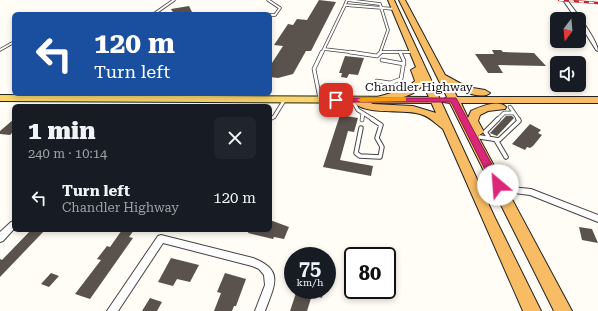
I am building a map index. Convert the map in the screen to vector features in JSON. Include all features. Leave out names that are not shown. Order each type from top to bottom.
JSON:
[{"type":"highway","points":[[391,0],[448,129],[532,311]]},
{"type":"highway","points":[[402,0],[562,311]]},
{"type":"highway","points":[[378,100],[408,92],[419,84],[420,79],[412,62],[415,54]]},
{"type":"highway","points":[[440,74],[454,85],[470,92],[524,93],[564,100]]},
{"type":"highway","points":[[354,100],[374,107],[417,109],[434,116],[448,129]]},
{"type":"highway","name":"Chandler Highway","points":[[435,100],[598,100]]},
{"type":"highway","points":[[499,187],[496,166],[484,137],[472,121],[475,113],[486,108],[511,110],[530,100]]},
{"type":"main road","name":"Chandler Highway","points":[[0,98],[53,96],[169,96],[285,99],[435,100]]},
{"type":"street","points":[[565,0],[573,12]]},
{"type":"street","points":[[586,31],[598,50]]},
{"type":"street","points":[[499,187],[531,192],[598,219]]},
{"type":"street","points":[[0,238],[12,226]]},
{"type":"street","points":[[112,311],[161,239],[253,262],[262,266],[269,273],[270,284],[260,311]]},
{"type":"lane","points":[[157,12],[174,0]]},
{"type":"lane","points":[[268,0],[280,8],[274,15],[272,15]]},
{"type":"lane","points":[[320,99],[314,69],[347,0],[380,4]]},
{"type":"lane","points":[[324,49],[377,56],[382,52],[388,28],[380,9],[380,4],[382,2],[381,0]]},
{"type":"lane","points":[[345,5],[395,9]]},
{"type":"lane","points":[[0,50],[12,43]]},
{"type":"lane","points":[[382,52],[415,54]]},
{"type":"lane","points":[[377,81],[390,83],[400,80],[404,64],[400,52]]},
{"type":"lane","points":[[382,60],[404,64]]},
{"type":"lane","points":[[272,118],[285,99]]},
{"type":"lane","points":[[354,100],[358,110],[381,125],[377,138],[382,147],[380,158],[360,156],[356,153],[361,128]]},
{"type":"lane","points":[[511,110],[518,122],[505,135],[496,140],[484,137],[485,132],[495,125],[504,113],[511,110]]},
{"type":"lane","points":[[362,120],[363,113]]},
{"type":"lane","points":[[511,122],[516,124]]},
{"type":"lane","points":[[507,126],[512,128]]},
{"type":"lane","points":[[504,129],[509,131]]},
{"type":"lane","points":[[500,133],[505,135]]},
{"type":"lane","points":[[496,140],[506,157]]},
{"type":"building","points":[[319,0],[336,2],[311,51],[306,51],[293,74],[278,78],[272,77],[272,63],[283,46],[274,45],[288,24],[293,25],[297,19],[307,20]]},
{"type":"building","points":[[189,6],[192,12],[173,12],[171,9]]},
{"type":"building","points":[[492,50],[501,50],[503,52],[534,53],[546,66],[498,65],[503,73],[488,73],[475,54],[494,54]]},
{"type":"building","points":[[345,56],[364,58],[358,75],[349,74],[347,78],[341,77],[342,73],[339,73]]},
{"type":"building","points":[[340,115],[358,118],[354,132],[348,131],[340,160],[373,166],[371,176],[323,167]]},
{"type":"building","points":[[506,116],[512,116],[514,118],[497,136],[490,133]]},
{"type":"building","points":[[12,121],[12,133],[10,135],[0,134],[0,131]]},
{"type":"building","points":[[530,124],[541,130],[538,133],[542,135],[533,146],[530,148],[527,147],[525,150],[512,144]]},
{"type":"building","points":[[272,221],[289,227],[284,239],[274,237],[273,239],[248,233],[272,232]]},
{"type":"building","points":[[579,227],[592,229],[598,243],[582,240]]},
{"type":"building","points":[[29,232],[43,232],[0,277],[0,259],[2,260]]},
{"type":"building","points":[[121,232],[133,232],[129,237],[133,238],[90,299],[75,294],[101,260],[97,259],[107,246],[110,247]]},
{"type":"building","points":[[171,258],[199,265],[190,282],[177,279],[173,286],[158,282]]},
{"type":"building","points":[[51,273],[59,276],[49,287],[41,284]]},
{"type":"building","points":[[225,273],[246,279],[236,306],[234,306],[232,311],[214,311],[221,293],[217,292]]},
{"type":"building","points":[[150,298],[162,302],[157,311],[142,311]]},
{"type":"building","points":[[294,299],[311,299],[307,311],[290,311]]},
{"type":"railway","points":[[559,0],[598,3]]},
{"type":"slow traffic","points":[[361,100],[403,100]]},
{"type":"route","points":[[336,100],[453,100],[498,185]]}]
